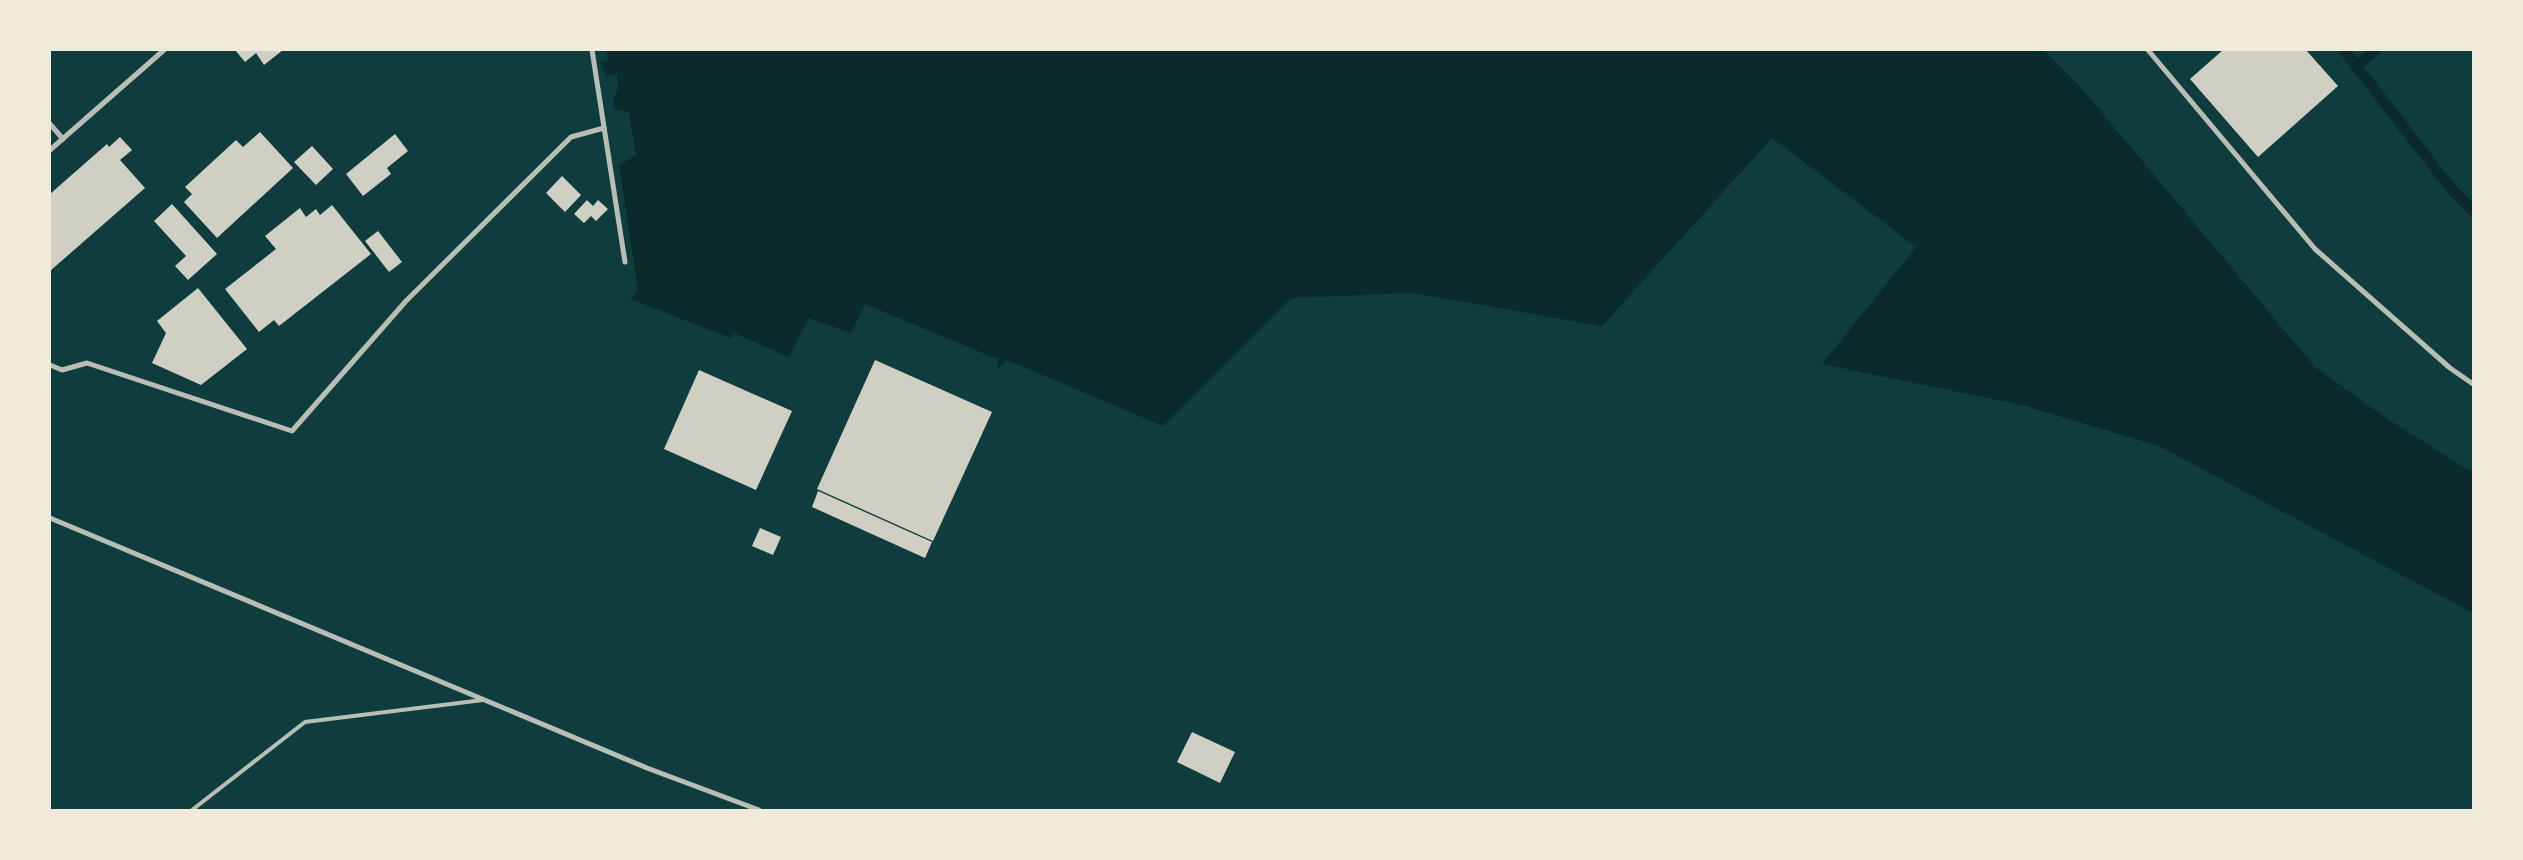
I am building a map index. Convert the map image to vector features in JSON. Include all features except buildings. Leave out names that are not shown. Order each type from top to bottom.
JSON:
[{"type":"street","points":[[50,150],[164,50]]},
{"type":"street","points":[[592,50],[625,262]]},
{"type":"street","points":[[2148,50],[2316,249],[2450,368],[2473,384]]},
{"type":"street","points":[[50,124],[63,139]]},
{"type":"street","points":[[50,366],[62,370],[87,363],[292,431],[406,301],[571,137],[604,128]]},
{"type":"street","points":[[50,518],[647,768],[758,810]]},
{"type":"lane","points":[[192,810],[305,722],[484,700]]},
{"type":"water","points":[[606,50],[2043,50],[2076,82],[2315,367],[2389,420],[2473,473],[2473,613],[2159,446],[2022,405],[1822,364],[1916,247],[1772,138],[1602,326],[1411,293],[1291,298],[1163,426],[1007,360],[998,368],[997,359],[865,304],[851,333],[809,318],[789,357],[734,333],[731,338],[630,299],[638,291],[619,165],[636,155],[629,112],[615,110],[613,101],[618,89],[617,73],[606,76],[601,63],[608,61]]},
{"type":"waterway","points":[[2344,50],[2453,191],[2473,211]]},
{"type":"waterway","points":[[2357,66],[2375,50]]}]
